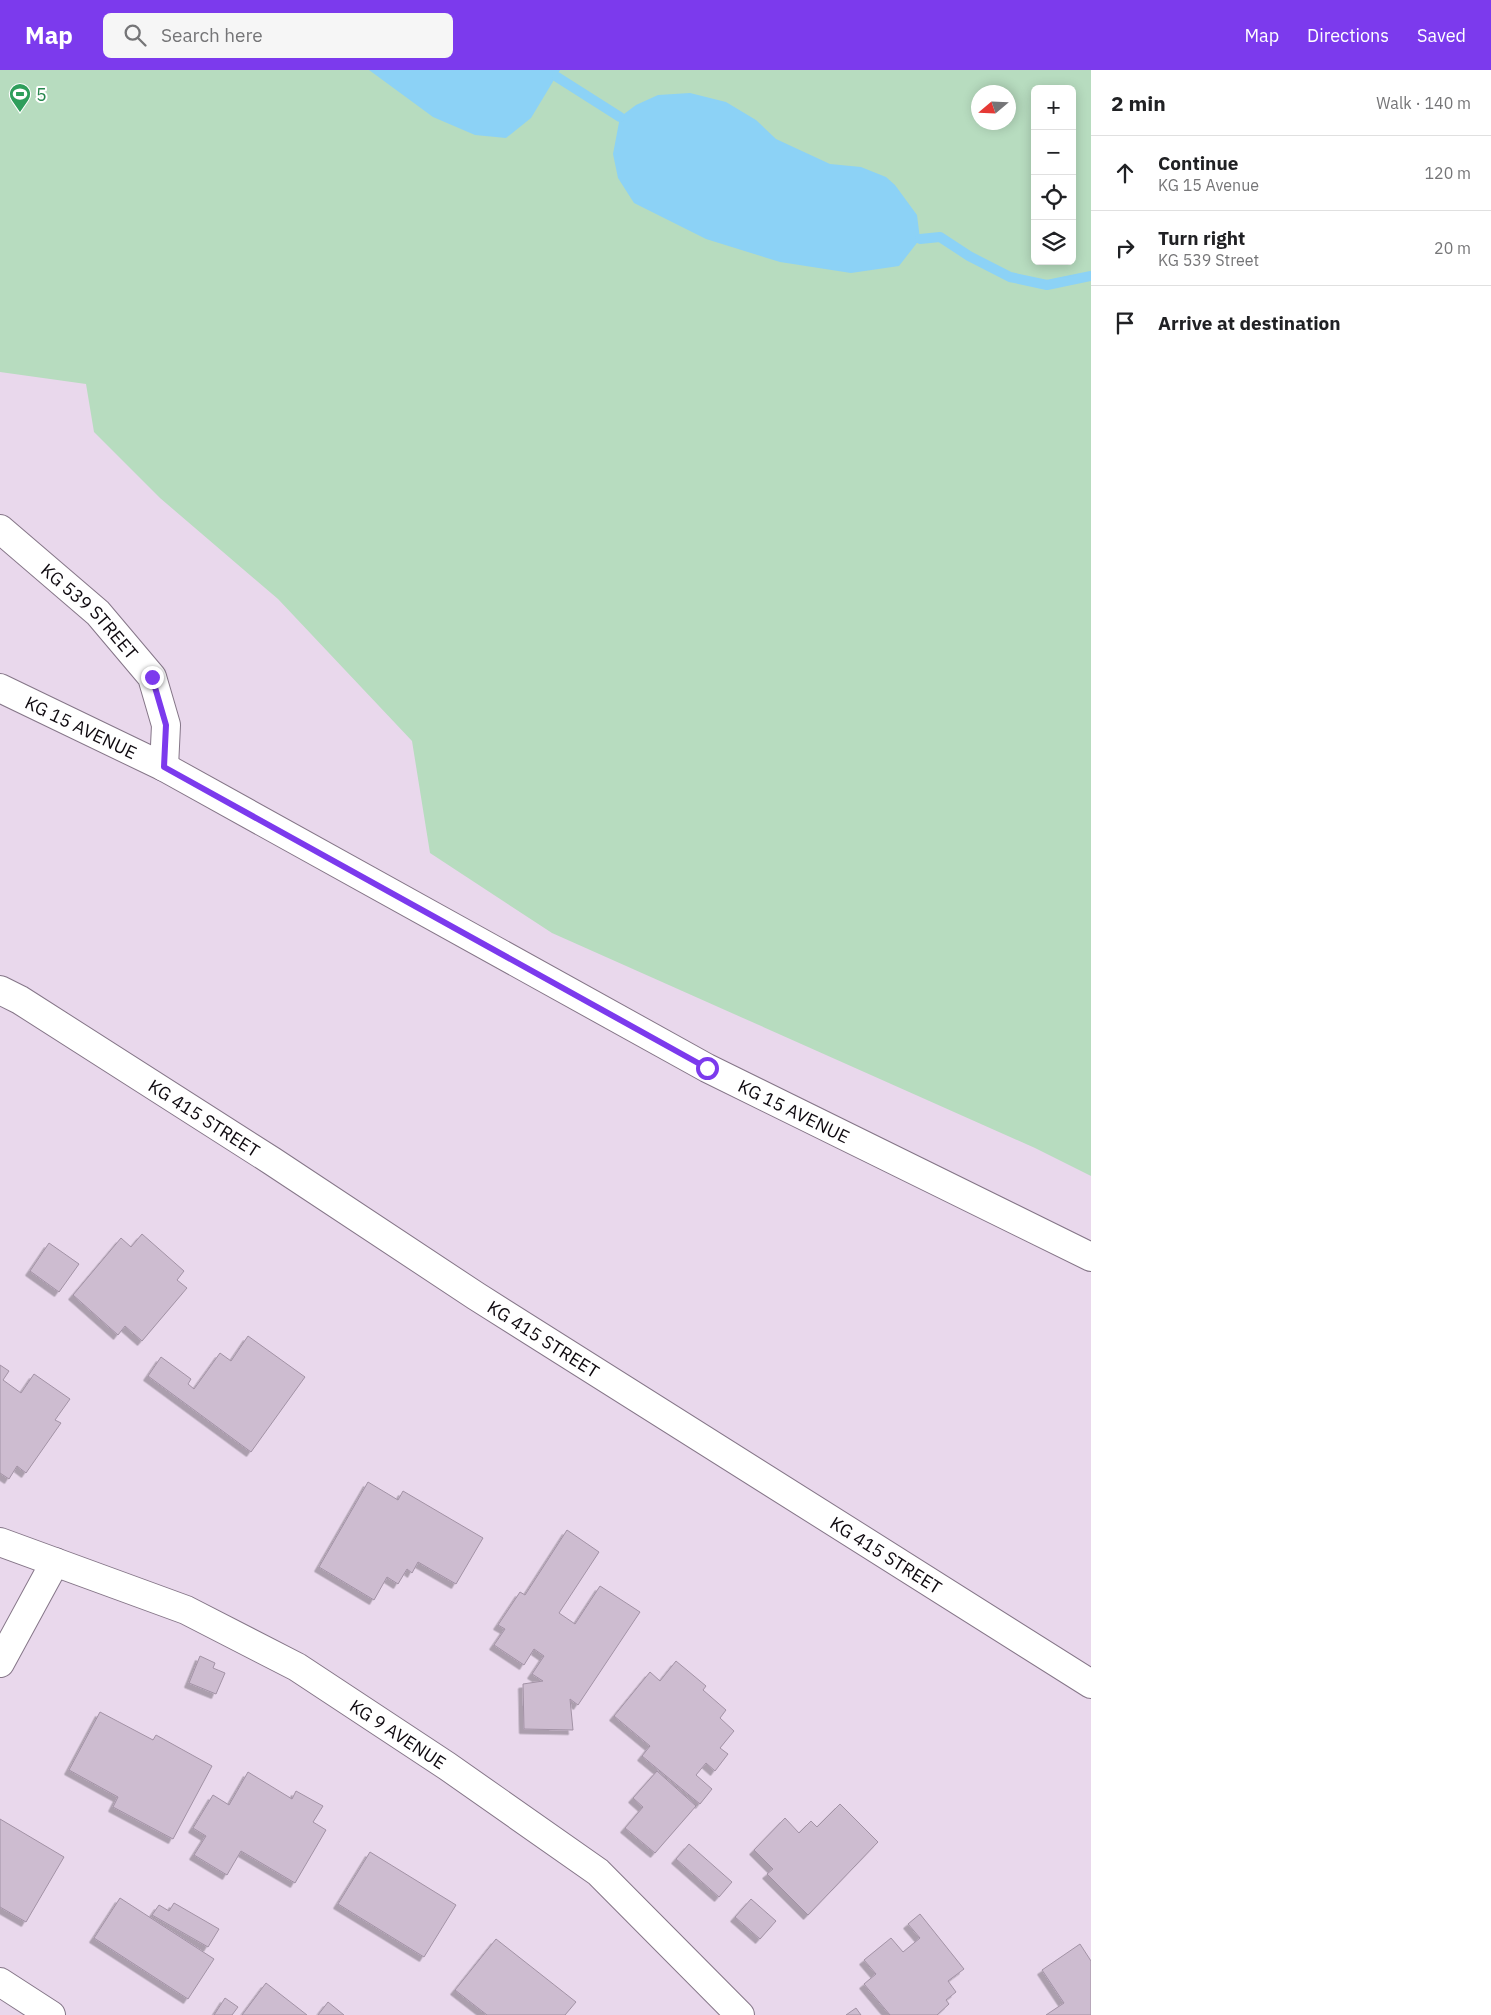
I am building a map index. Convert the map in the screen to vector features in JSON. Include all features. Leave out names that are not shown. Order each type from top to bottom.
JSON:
[{"type":"main road","name":"KG 539 STREET","points":[[0,529],[98,613],[152,677],[166,725],[164,767]]},
{"type":"main road","name":"KG 15 AVENUE","points":[[0,688],[164,767],[707,1068],[1091,1257]]},
{"type":"main road","name":"KG 415 STREET","points":[[0,990],[20,1000],[272,1160],[476,1296],[1091,1684]]},
{"type":"main road","name":"KG 9 AVENUE","points":[[0,1542],[186,1610],[305,1672],[447,1766],[598,1872],[740,2015]]},
{"type":"main road","points":[[0,1663],[55,1562]]},
{"type":"main road","points":[[0,1982],[51,2015]]},
{"type":"green space","points":[[0,70],[1091,70],[1091,1176],[1035,1148],[552,933],[430,853],[412,741],[278,599],[160,498],[94,432],[86,384],[0,372]]},
{"type":"water","points":[[369,70],[560,70],[531,118],[506,138],[475,135],[433,117]]},
{"type":"water","points":[[690,93],[726,102],[756,120],[776,139],[830,164],[861,167],[886,177],[895,185],[917,215],[920,239],[899,266],[851,273],[780,262],[706,239],[634,203],[618,178],[613,154],[620,117],[636,105],[658,95]]},
{"type":"building","points":[[142,1234],[184,1271],[177,1280],[187,1288],[142,1341],[125,1326],[118,1335],[73,1295],[121,1238],[131,1247]]},
{"type":"building","points":[[49,1243],[79,1264],[59,1292],[30,1271]]},
{"type":"building","points":[[248,1336],[305,1377],[251,1452],[148,1376],[161,1357],[191,1379],[188,1384],[194,1389],[220,1353],[231,1361]]},
{"type":"building","points":[[0,1365],[9,1371],[3,1380],[21,1393],[34,1374],[70,1399],[55,1420],[61,1423],[26,1473],[17,1466],[9,1479],[0,1473]]},
{"type":"building","points":[[368,1482],[398,1500],[403,1491],[483,1538],[456,1584],[418,1562],[412,1573],[407,1569],[398,1584],[387,1577],[374,1600],[319,1567]]},
{"type":"building","points":[[567,1530],[599,1552],[559,1613],[575,1624],[600,1586],[640,1612],[578,1705],[570,1699],[573,1730],[524,1729],[523,1684],[543,1681],[532,1674],[544,1656],[534,1649],[524,1665],[494,1645],[505,1629],[498,1625],[520,1592],[525,1595]]},
{"type":"building","points":[[200,1656],[215,1663],[213,1668],[225,1673],[216,1694],[189,1683]]},
{"type":"building","points":[[676,1661],[706,1686],[703,1690],[726,1710],[720,1718],[734,1731],[720,1748],[728,1754],[715,1771],[706,1763],[696,1775],[712,1789],[700,1804],[642,1756],[650,1746],[614,1716],[650,1672],[660,1681]]},
{"type":"building","points":[[100,1712],[153,1740],[156,1735],[212,1766],[173,1839],[113,1807],[118,1797],[69,1770]]},
{"type":"building","points":[[657,1771],[696,1806],[655,1853],[625,1828],[643,1807],[633,1798]]},
{"type":"building","points":[[248,1772],[292,1799],[296,1791],[323,1806],[313,1822],[326,1830],[295,1883],[241,1851],[227,1875],[194,1855],[206,1836],[193,1828],[213,1795],[229,1805]]},
{"type":"building","points":[[840,1804],[878,1842],[808,1915],[767,1874],[773,1869],[754,1850],[785,1818],[799,1833],[811,1821],[817,1827]]},
{"type":"building","points":[[0,1819],[64,1857],[26,1922],[0,1907]]},
{"type":"building","points":[[689,1844],[732,1882],[719,1897],[676,1859]]},
{"type":"building","points":[[370,1852],[456,1905],[424,1957],[338,1904]]},
{"type":"building","points":[[120,1898],[214,1959],[188,1999],[94,1938]]},
{"type":"building","points":[[751,1899],[776,1921],[760,1939],[735,1917]]},
{"type":"building","points":[[174,1903],[219,1929],[208,1947],[152,1915],[159,1905],[169,1911]]},
{"type":"building","points":[[920,1914],[964,1969],[948,1981],[956,1992],[946,2000],[949,2004],[937,2015],[890,2015],[864,1984],[876,1974],[864,1960],[891,1938],[903,1952],[920,1938],[908,1924]]},
{"type":"building","points":[[496,1939],[576,2002],[565,2015],[487,2015],[455,1990]]},
{"type":"building","points":[[1080,1944],[1091,1961],[1091,2015],[1046,2015],[1064,2003],[1042,1970]]},
{"type":"building","points":[[266,1983],[307,2015],[242,2015]]},
{"type":"building","points":[[225,1998],[238,2007],[232,2015],[214,2015]]},
{"type":"building","points":[[328,2002],[344,2015],[318,2015]]},
{"type":"building","points":[[856,2008],[861,2015],[846,2015]]},
{"type":"waterway","points":[[557,77],[620,117]]},
{"type":"waterway","points":[[920,239],[940,237],[969,256],[1010,277],[1047,285],[1091,276]]},
{"type":"place","name":"5","points":[[20,113]]},
{"type":"route","points":[[152,677],[166,725],[164,767],[707,1068]]}]
